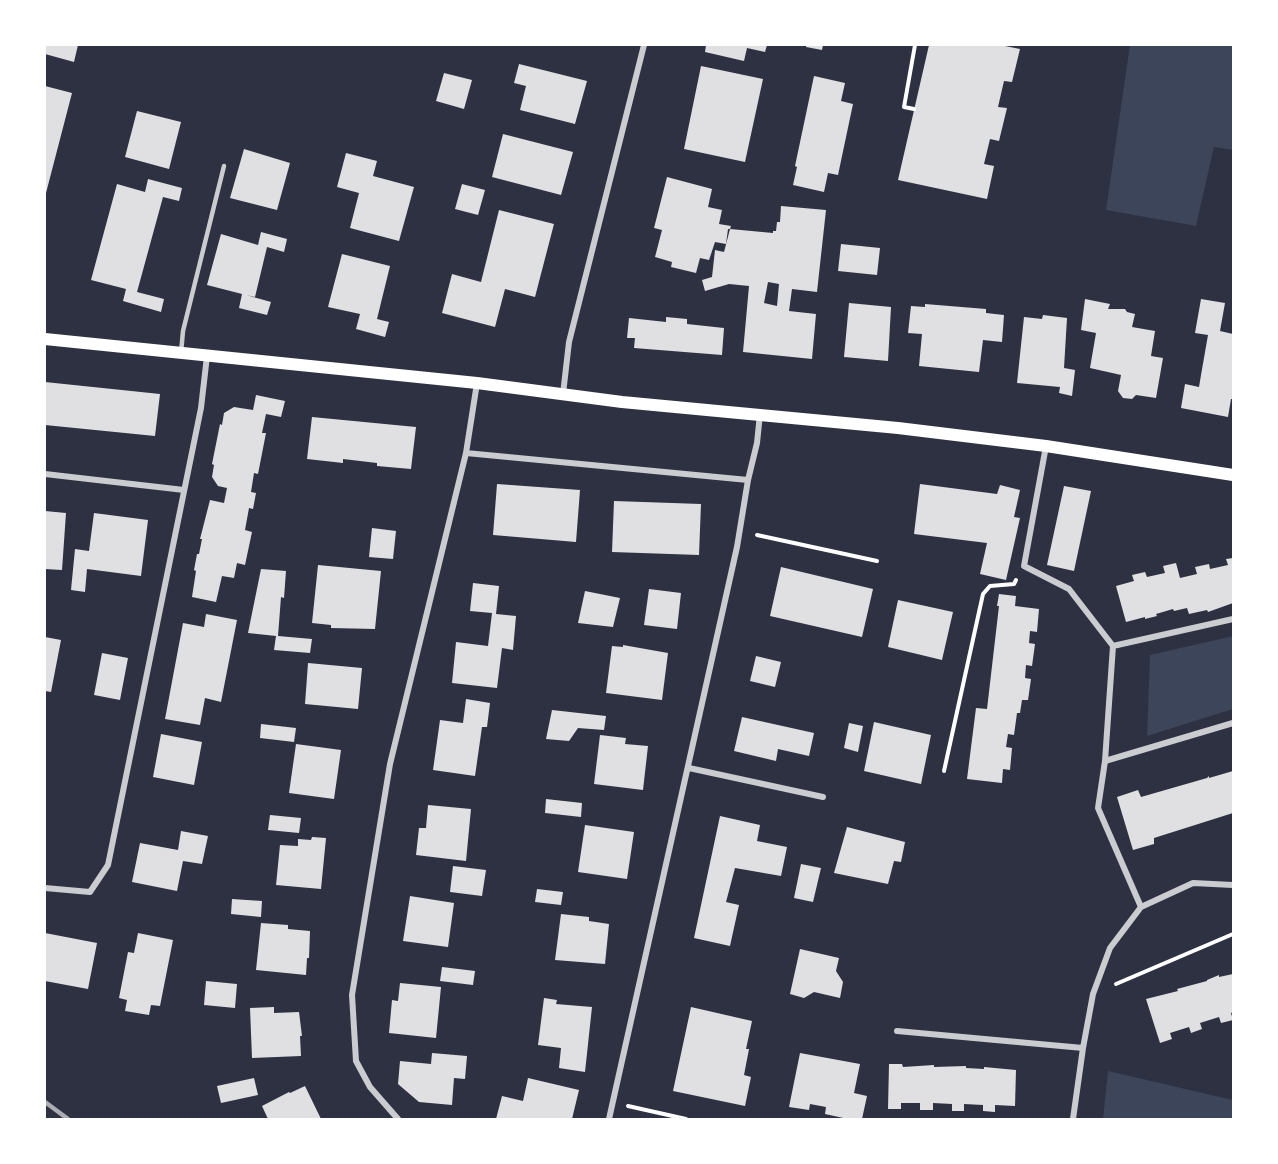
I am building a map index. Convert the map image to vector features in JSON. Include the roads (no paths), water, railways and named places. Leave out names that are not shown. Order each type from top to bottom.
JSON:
[{"type":"main road","points":[[45,339],[477,383],[622,402],[760,414],[1046,446],[1233,476]]},
{"type":"street","points":[[563,394],[569,342],[644,45]]},
{"type":"street","points":[[45,888],[90,892],[108,866],[201,408],[207,356]]},
{"type":"street","points":[[398,1119],[370,1087],[356,1061],[352,995],[390,764],[466,453],[477,383]]},
{"type":"street","points":[[609,1119],[738,547],[760,414]]},
{"type":"street","points":[[1046,446],[1024,566],[1069,589],[1113,646],[1105,761],[1098,808],[1141,907]]},
{"type":"street","points":[[466,453],[748,480]]},
{"type":"street","points":[[45,474],[184,490]]},
{"type":"street","points":[[1113,646],[1233,619]]},
{"type":"street","points":[[1105,761],[1233,723]]},
{"type":"street","points":[[689,768],[823,797]]},
{"type":"street","points":[[1073,1119],[1093,993],[1110,948],[1141,907],[1193,883],[1233,885]]},
{"type":"street","points":[[897,1031],[1083,1048]]},
{"type":"lane","points":[[181,354],[183,331],[224,166]]},
{"type":"railway","points":[[45,1102],[68,1119]]}]
